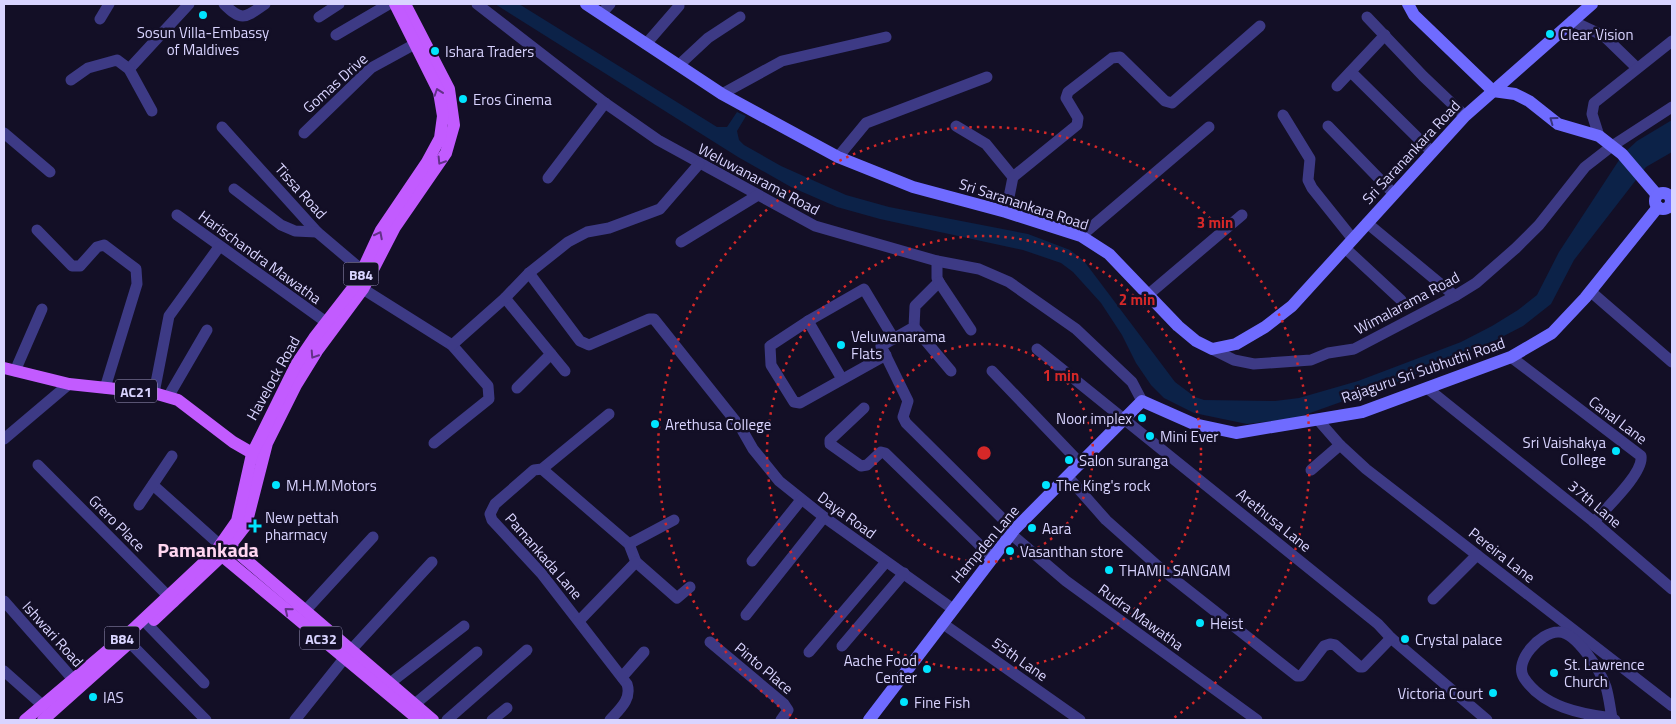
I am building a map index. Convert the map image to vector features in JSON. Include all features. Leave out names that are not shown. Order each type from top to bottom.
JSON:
[{"type":"main road","name":"Havelock Road","points":[[24,720],[46,713],[171,599],[223,548],[237,521],[257,456],[297,363],[362,271],[381,230],[427,162],[440,138],[443,116],[441,99],[395,4]]},
{"type":"main road","name":"Havelock Road","points":[[257,456],[267,443],[296,385],[316,351],[363,289],[395,227],[446,153],[454,125],[449,89],[405,4]]},
{"type":"main road","name":"AC21","points":[[9,370],[69,384],[154,393],[168,397],[185,405],[233,442],[257,456]]},
{"type":"main road","name":"AC32","points":[[223,548],[305,611],[348,654],[390,683],[415,715]]},
{"type":"main road","name":"AC32","points":[[223,548],[348,654],[415,715],[433,720]]},
{"type":"main road","name":"Havelock Road","points":[[77,683],[130,643],[171,599]]},
{"type":"street","points":[[100,19],[109,4]]},
{"type":"street","points":[[129,69],[189,4]]},
{"type":"street","points":[[224,4],[237,16],[243,17],[265,4]]},
{"type":"street","points":[[319,17],[339,4]]},
{"type":"street","points":[[336,35],[389,4]]},
{"type":"street","name":"Weluwanarama Road","points":[[477,4],[605,103],[658,140],[815,226],[937,261],[979,269],[1009,282],[1076,329],[1132,382],[1142,401]]},
{"type":"street","name":"Sri Saranankara Road","points":[[586,4],[722,94],[838,157],[913,187],[1006,212],[1081,236],[1110,254],[1178,326],[1196,341],[1212,349],[1236,344],[1265,327],[1292,306],[1465,116],[1592,4]]},
{"type":"street","points":[[601,14],[610,4]]},
{"type":"street","points":[[1408,4],[1414,15],[1493,91],[1515,94],[1529,101],[1558,124],[1599,136],[1617,150],[1666,200]]},
{"type":"street","points":[[646,44],[679,6]]},
{"type":"street","points":[[679,65],[708,38],[740,17]]},
{"type":"street","points":[[1367,17],[1386,35],[1422,76],[1465,116]]},
{"type":"street","points":[[1572,21],[1604,36],[1637,68]]},
{"type":"street","points":[[1006,212],[1013,177],[1077,125],[1078,118],[1066,98],[1068,92],[1112,58],[1120,57],[1165,101],[1172,103],[1260,26]]},
{"type":"street","points":[[1337,86],[1386,35]]},
{"type":"street","points":[[722,94],[782,62],[886,37]]},
{"type":"street","points":[[1599,136],[1592,114],[1594,103],[1672,41]]},
{"type":"street","name":"Gomas Drive","points":[[304,133],[371,68],[415,44]]},
{"type":"street","points":[[71,80],[88,68],[111,60],[117,60],[129,69],[152,111]]},
{"type":"street","points":[[1351,72],[1432,152]]},
{"type":"street","points":[[838,157],[866,123],[987,77]]},
{"type":"street","points":[[548,178],[605,103]]},
{"type":"street","name":"Wimalarama Road","points":[[1212,349],[1234,360],[1254,364],[1311,360],[1328,353],[1354,349],[1455,296],[1476,283],[1516,248],[1539,225],[1585,168],[1617,150],[1672,107]]},
{"type":"street","points":[[1283,115],[1310,158],[1308,180],[1312,188],[1349,243],[1401,300]]},
{"type":"street","points":[[956,126],[986,144],[1013,177]]},
{"type":"street","points":[[1328,126],[1394,194]]},
{"type":"street","name":"Tissa Road","points":[[222,127],[317,232],[362,271]]},
{"type":"street","points":[[1081,236],[1209,127]]},
{"type":"street","points":[[4,132],[50,172]]},
{"type":"street","points":[[452,345],[505,298],[529,273],[568,242],[587,232],[609,228],[660,209],[699,164]]},
{"type":"street","points":[[234,189],[281,225],[295,231],[317,232]]},
{"type":"street","points":[[681,242],[758,196]]},
{"type":"street","name":"Rajaguru Sri Subhuthi Road","points":[[1142,401],[1194,424],[1236,434],[1362,412],[1511,357],[1552,333],[1590,291],[1666,200]]},
{"type":"street","name":"Harischandra Mawatha","points":[[177,215],[326,322]]},
{"type":"street","points":[[1149,294],[1242,215]]},
{"type":"street","points":[[1367,223],[1455,296]]},
{"type":"street","points":[[37,230],[72,266],[80,266],[97,247],[104,245],[136,269],[138,274],[137,284],[104,388]]},
{"type":"street","points":[[154,393],[169,316],[219,247]]},
{"type":"street","points":[[937,261],[937,278],[939,282],[972,330]]},
{"type":"street","name":"Daya Road","points":[[529,273],[580,341],[589,345],[649,319],[654,319],[742,428],[753,449],[779,481],[824,517],[953,609]]},
{"type":"street","points":[[939,282],[915,306],[914,327],[951,372]]},
{"type":"street","points":[[363,289],[452,345],[488,386],[489,399],[434,443]]},
{"type":"street","points":[[894,339],[864,289],[808,321],[770,346],[771,365],[794,402],[800,402],[886,355],[881,346],[894,339],[914,327]]},
{"type":"street","points":[[1590,291],[1672,362]]},
{"type":"street","points":[[505,298],[565,371]]},
{"type":"street","points":[[9,370],[42,309]]},
{"type":"street","points":[[808,321],[842,379]]},
{"type":"street","points":[[168,397],[207,330]]},
{"type":"street","name":"Arethusa Lane","points":[[1037,349],[1123,421],[1378,624],[1391,638],[1487,720]]},
{"type":"street","points":[[517,388],[551,354]]},
{"type":"street","name":"Rudra Mawatha","points":[[886,355],[908,401],[903,417],[906,423],[1012,532],[1066,581],[1257,720]]},
{"type":"street","name":"Canal Lane","points":[[1511,357],[1641,456],[1642,461],[1636,474],[1594,522]]},
{"type":"street","points":[[992,371],[1081,464]]},
{"type":"street","points":[[4,439],[69,384]]},
{"type":"street","name":"37th Lane","points":[[1427,388],[1594,522],[1671,587]]},
{"type":"street","name":"Hampden Lane","points":[[873,719],[942,623],[1012,532],[1142,401]]},
{"type":"street","points":[[864,408],[830,440],[830,444],[861,466],[866,465],[881,452],[885,453],[992,557]]},
{"type":"street","name":"Pamankada Lane","points":[[609,414],[542,469],[534,470],[495,504],[490,514],[492,520],[542,573],[622,676],[630,692],[627,700],[610,720]]},
{"type":"street","name":"Pereira Lane","points":[[1319,420],[1340,445],[1366,469],[1672,706]]},
{"type":"street","points":[[1310,470],[1340,445]]},
{"type":"street","points":[[139,505],[172,456]]},
{"type":"street","name":"Grero Place","points":[[38,465],[171,599]]},
{"type":"street","points":[[542,469],[629,544],[636,562],[677,598],[690,587]]},
{"type":"street","points":[[1068,477],[1106,520],[1160,568],[1297,676],[1301,676],[1324,646],[1335,645],[1360,667],[1363,667],[1391,638]]},
{"type":"street","points":[[153,485],[223,548]]},
{"type":"street","points":[[752,561],[801,500]]},
{"type":"street","points":[[746,615],[824,517]]},
{"type":"street","points":[[629,544],[674,520]]},
{"type":"street","points":[[305,611],[373,537]]},
{"type":"street","points":[[1434,598],[1476,555]]},
{"type":"street","points":[[295,720],[348,654],[432,562]]},
{"type":"street","points":[[579,621],[636,562]]},
{"type":"street","points":[[809,652],[886,562]]},
{"type":"street","points":[[842,646],[904,573]]},
{"type":"street","name":"Ishwari Road","points":[[4,601],[77,683]]},
{"type":"street","name":"55th Lane","points":[[942,623],[1080,720]]},
{"type":"street","points":[[148,625],[204,683]]},
{"type":"street","points":[[390,683],[464,626]]},
{"type":"street","points":[[1556,631],[1564,632],[1581,647],[1593,661],[1606,686],[1613,719],[1580,714],[1554,703],[1539,693],[1523,677],[1522,669],[1527,652],[1540,638],[1556,631]]},
{"type":"street","name":"Pinto Place","points":[[710,642],[784,704],[788,710],[781,720]]},
{"type":"street","points":[[130,643],[206,720]]},
{"type":"street","points":[[447,720],[527,650]]},
{"type":"street","points":[[415,715],[477,652]]},
{"type":"street","points":[[622,676],[644,652]]},
{"type":"street","points":[[4,671],[46,713]]},
{"type":"street","points":[[492,720],[507,708]]},
{"type":"water","points":[[495,4],[519,4],[717,127],[727,127],[737,112],[746,116],[737,131],[739,140],[744,145],[781,166],[846,195],[889,207],[1028,234],[1070,250],[1084,261],[1175,382],[1195,397],[1204,400],[1275,401],[1299,398],[1358,381],[1461,342],[1492,326],[1518,310],[1537,295],[1559,252],[1623,154],[1637,141],[1672,120],[1672,152],[1646,167],[1574,260],[1551,304],[1523,326],[1496,340],[1397,382],[1296,418],[1247,424],[1194,413],[1164,398],[1151,385],[1136,363],[1122,335],[1101,303],[1073,272],[1061,263],[1023,250],[880,219],[837,207],[791,187],[738,157]]},
{"type":"place","name":"Sosun Villa-Embassy of Maldives","points":[[203,15]]},
{"type":"place","name":"Clear Vision","points":[[1550,34]]},
{"type":"place","name":"Ishara Traders","points":[[435,51]]},
{"type":"place","name":"Eros Cinema","points":[[463,99]]},
{"type":"place","name":"Veluwanarama Flats","points":[[841,345]]},
{"type":"place","name":"Noor implex","points":[[1142,418]]},
{"type":"place","name":"Arethusa College","points":[[655,424]]},
{"type":"place","name":"Mini Ever","points":[[1150,436]]},
{"type":"place","name":"Sri Vaishakya College","points":[[1616,451]]},
{"type":"place","name":"Salon suranga","points":[[1069,460]]},
{"type":"place","name":"M.H.M.Motors","points":[[276,485]]},
{"type":"place","name":"The King's rock","points":[[1046,485]]},
{"type":"place","name":"New pettah pharmacy","points":[[255,526]]},
{"type":"place","name":"Aara","points":[[1032,528]]},
{"type":"place","name":"Vasanthan store","points":[[1010,551]]},
{"type":"place","name":"THAMIL SANGAM","points":[[1109,570]]},
{"type":"place","name":"Heist","points":[[1200,623]]},
{"type":"place","name":"Crystal palace","points":[[1405,639]]},
{"type":"place","name":"Aache Food Center","points":[[927,669]]},
{"type":"place","name":"St. Lawrence Church","points":[[1554,673]]},
{"type":"place","name":"Victoria Court","points":[[1493,693]]},
{"type":"place","name":"IAS","points":[[93,697]]},
{"type":"place","name":"Fine Fish","points":[[904,702]]},
{"type":"district","name":"Pamankada","points":[[208,549]]}]
